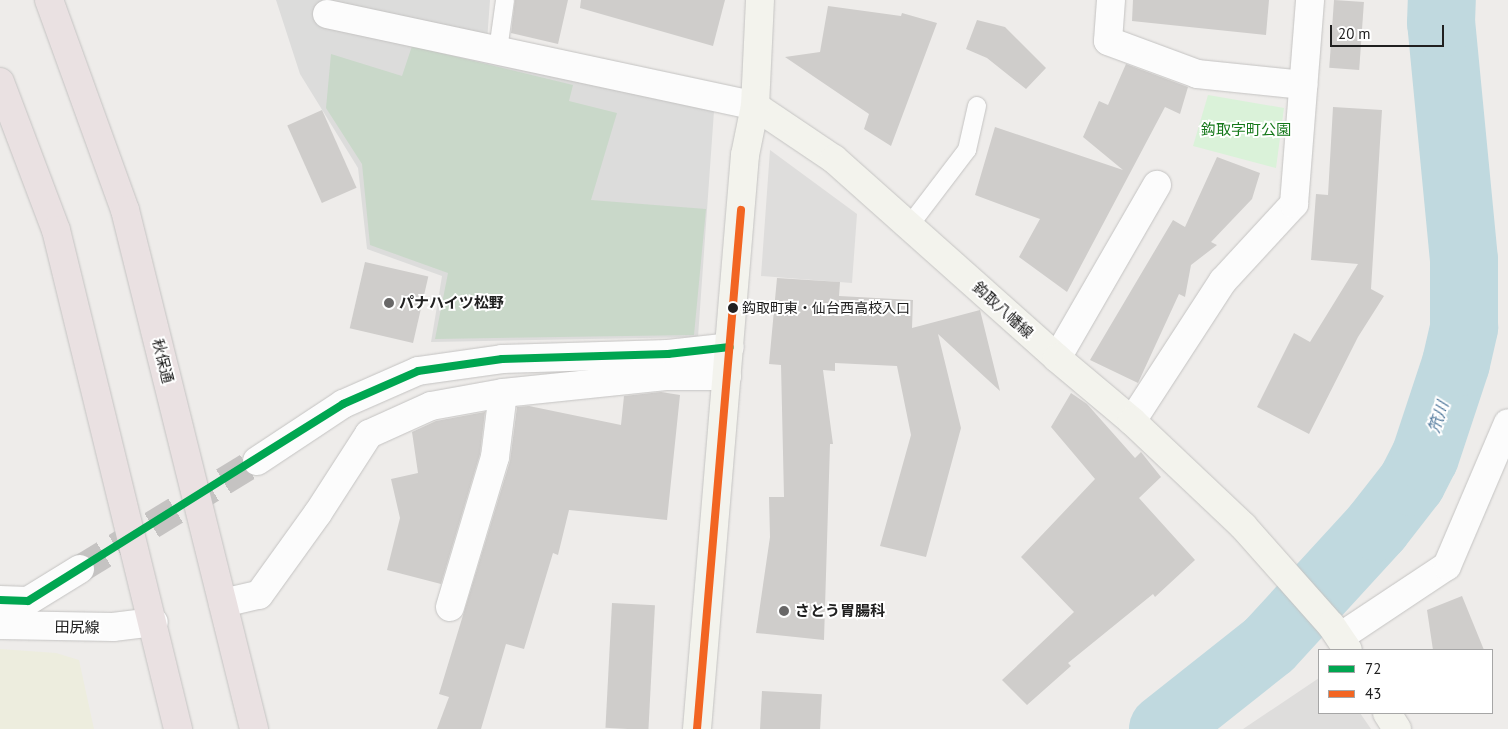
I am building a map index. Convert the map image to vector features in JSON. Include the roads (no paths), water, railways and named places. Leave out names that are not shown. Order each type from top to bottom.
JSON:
[{"type":"highway","name":"秋保通","points":[[48,0],[125,210],[254,729]]},
{"type":"highway","points":[[0,82],[56,230],[154,622],[178,729]]},
{"type":"street","points":[[697,729],[745,155],[755,106],[760,0]]},
{"type":"street","points":[[1110,0],[1108,41],[1197,74],[1303,85]]},
{"type":"street","points":[[1132,421],[1223,281],[1294,204],[1310,0]]},
{"type":"street","points":[[327,14],[755,106]]},
{"type":"street","name":"鈎取八幡線","points":[[755,106],[834,159],[1057,358],[1132,421],[1243,526],[1340,638]]},
{"type":"street","points":[[1057,358],[1158,185]]},
{"type":"street","points":[[257,461],[343,404],[418,371],[502,359],[668,354],[730,348]]},
{"type":"street","points":[[223,603],[258,595],[318,513],[369,434],[431,406],[503,393],[668,376],[727,376]]},
{"type":"street","points":[[450,607],[495,458],[503,393]]},
{"type":"street","points":[[1340,638],[1447,566],[1508,423]]},
{"type":"street","points":[[0,600],[28,601],[80,569]]},
{"type":"street","name":"田尻線","points":[[0,625],[113,628],[154,622]]},
{"type":"street","points":[[1388,714],[1397,729]]},
{"type":"lane","points":[[498,50],[505,0]]},
{"type":"lane","points":[[909,226],[967,150],[977,106]]},
{"type":"waterway","name":"笊川","points":[[1163,729],[1269,645],[1377,527],[1412,482],[1425,457],[1456,363],[1464,327],[1464,260],[1441,23],[1442,0]]},
{"type":"tunnel","points":[[80,569],[257,461]]},
{"type":"place","name":"パナハイツ松野","points":[[389,303]]},
{"type":"place","name":"鈎取町東・仙台西高校入口","points":[[733,308]]},
{"type":"place","name":"さとう胃腸科","points":[[784,611]]},
{"type":"park label","name":"鈎取字町公園","points":[[1246,130]]}]
